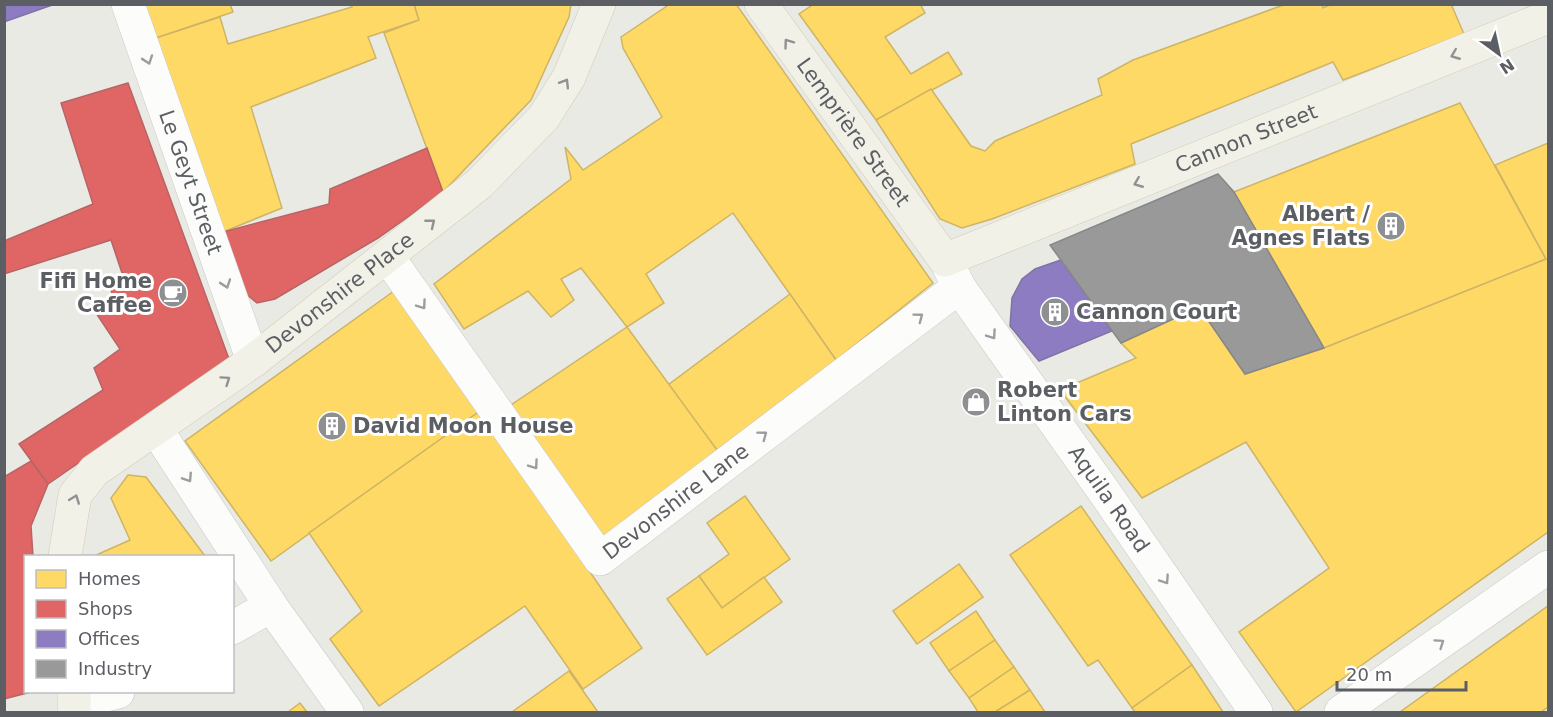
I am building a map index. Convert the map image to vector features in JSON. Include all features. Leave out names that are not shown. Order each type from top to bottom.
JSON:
[{"type":"main road","name":"Devonshire Place","points":[[65,555],[75,495],[93,471],[253,361],[388,257],[480,183],[544,117],[569,76],[599,4]]},
{"type":"main road","name":"Lemprière Street","points":[[760,4],[952,274]]},
{"type":"main road","name":"Cannon Street","points":[[952,274],[1548,17]]},
{"type":"street","name":"Le Geyt Street","points":[[129,4],[253,361]]},
{"type":"street","name":"Devonshire Lane","points":[[388,257],[600,559],[952,274]]},
{"type":"street","name":"Aquila Road","points":[[952,274],[1256,712]]},
{"type":"street","points":[[156,429],[271,606],[347,712]]},
{"type":"street","points":[[1341,712],[1548,567]]},
{"type":"street","points":[[234,627],[271,606]]},
{"type":"street","points":[[74,702],[114,693]]},
{"type":"building: Homes","points":[[142,4],[230,4],[233,12],[153,39]]},
{"type":"building: Homes","points":[[351,4],[414,4],[419,20],[368,37],[376,58],[251,107],[282,208],[223,232],[153,39],[220,17],[228,44],[352,7]]},
{"type":"building: Homes","points":[[414,4],[571,4],[569,17],[531,100],[443,192],[384,33],[419,20]]},
{"type":"building: Homes","points":[[670,4],[736,4],[933,283],[836,360],[733,213],[646,274],[664,303],[627,327],[581,268],[561,279],[574,300],[551,317],[528,291],[464,329],[434,284],[571,179],[565,147],[583,170],[662,117],[623,48],[621,37]]},
{"type":"building: Homes","points":[[814,4],[920,4],[925,13],[885,37],[911,74],[948,52],[962,74],[876,120],[799,14]]},
{"type":"building: Homes","points":[[1286,4],[1322,4],[1323,8],[1332,4],[1451,4],[1464,34],[1343,80],[1333,62],[1131,144],[1135,164],[992,219],[962,228],[940,219],[876,120],[931,89],[971,146],[985,151],[995,141],[1102,95],[1098,79],[1133,60]]},
{"type":"building: Homes","name":"Albert / Agnes Flats","points":[[1460,103],[1546,259],[1324,348],[1234,192]]},
{"type":"building: Homes","points":[[1548,143],[1548,532],[1296,712],[1239,632],[1329,568],[1246,442],[1142,498],[1060,390],[1136,358],[1121,343],[1199,307],[1245,374],[1324,348],[1546,259],[1495,165]]},
{"type":"building: Homes","name":"David Moon House","points":[[394,291],[480,411],[271,561],[185,441]]},
{"type":"building: Homes","points":[[790,294],[836,360],[717,450],[668,385]]},
{"type":"building: Homes","points":[[627,327],[717,450],[602,542],[511,405]]},
{"type":"building: Homes","points":[[480,411],[642,648],[583,689],[525,606],[379,706],[330,639],[362,611],[309,533]]},
{"type":"building: Homes","points":[[128,475],[146,477],[204,555],[96,555],[130,540],[111,498]]},
{"type":"building: Homes","points":[[745,496],[790,559],[722,608],[699,576],[729,554],[707,523]]},
{"type":"building: Homes","points":[[1081,506],[1192,665],[1132,708],[1098,660],[1088,666],[1010,555]]},
{"type":"building: Homes","points":[[959,564],[983,597],[917,644],[893,611]]},
{"type":"building: Homes","points":[[699,576],[722,608],[764,577],[782,602],[707,655],[667,599]]},
{"type":"building: Homes","points":[[1548,606],[1548,707],[1541,712],[1400,712]]},
{"type":"building: Homes","points":[[976,611],[995,640],[949,671],[930,643]]},
{"type":"building: Homes","points":[[995,640],[1014,667],[969,698],[949,671]]},
{"type":"building: Homes","points":[[1192,665],[1223,712],[1135,712],[1132,708]]},
{"type":"building: Homes","points":[[1014,667],[1030,690],[995,712],[978,712],[969,698]]},
{"type":"building: Homes","points":[[569,671],[598,712],[512,712]]},
{"type":"building: Homes","points":[[1030,690],[1045,712],[995,712]]},
{"type":"building: Homes","points":[[300,703],[307,712],[288,712]]},
{"type":"building: Shops","points":[[128,83],[229,359],[48,484],[19,444],[103,390],[94,368],[120,349],[94,310],[114,301],[110,286],[126,285],[111,240],[4,274],[4,241],[93,204],[61,103]]},
{"type":"building: Shops","points":[[427,148],[443,192],[378,238],[275,299],[257,303],[244,292],[223,232],[329,204],[330,189]]},
{"type":"building: Shops","points":[[31,461],[48,484],[31,526],[33,555],[24,555],[24,693],[27,693],[4,699],[4,477]]},
{"type":"building: Offices","points":[[4,4],[55,4],[4,22]]},
{"type":"building: Offices","name":"Cannon Court","points":[[1061,260],[1112,331],[1039,361],[1010,326],[1012,298],[1022,279],[1035,269]]},
{"type":"building: Industry","points":[[1218,174],[1234,192],[1324,348],[1245,374],[1199,307],[1121,343],[1050,245]]},
{"type":"place","name":"Albert / Agnes Flats","points":[[1391,226]]},
{"type":"place","name":"Fifi Home Caffee","points":[[173,293]]},
{"type":"place","name":"Cannon Court","points":[[1055,312]]},
{"type":"place","name":"Robert Linton Cars","points":[[976,402]]},
{"type":"place","name":"David Moon House","points":[[332,426]]}]
